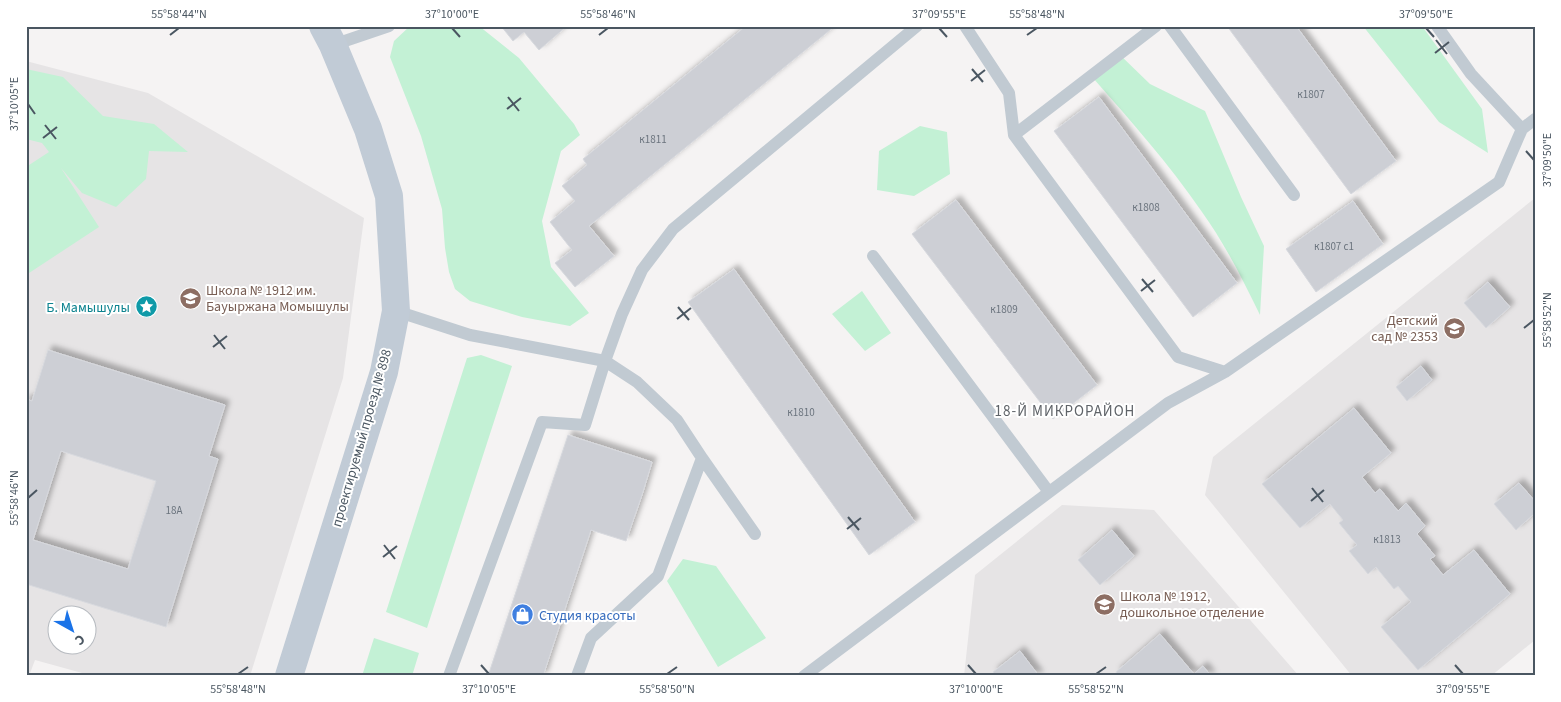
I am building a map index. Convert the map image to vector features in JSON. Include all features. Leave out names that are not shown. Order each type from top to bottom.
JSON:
[{"type":"main road","name":"проектируемый проезд № 898","points":[[289,676],[384,372],[396,310],[389,196],[368,129],[328,36]]},
{"type":"lane","points":[[328,36],[389,26]]},
{"type":"lane","points":[[449,676],[542,422],[585,425],[622,314],[642,270],[673,229],[917,26]]},
{"type":"lane","points":[[965,26],[1009,93],[1014,135],[1178,357],[1225,372]]},
{"type":"lane","points":[[1014,135],[1156,26]]},
{"type":"lane","points":[[1170,26],[1294,195]]},
{"type":"lane","points":[[1437,26],[1471,74],[1522,129]]},
{"type":"lane","points":[[804,676],[1168,403],[1225,372],[1499,182],[1522,129],[1535,119]]},
{"type":"lane","points":[[873,256],[1049,492]]},
{"type":"lane","points":[[396,310],[470,335],[605,361],[637,382],[677,420],[756,534]]},
{"type":"lane","points":[[577,676],[591,638],[658,576],[702,458]]},
{"type":"shaded area","name":"Школа № 1912 им. Бауыржана Момышулы","points":[[26,61],[148,93],[364,218],[343,378],[250,676],[93,676],[35,660],[29,676],[26,676]]},
{"type":"shaded area","name":"Детский сад № 2353","points":[[1535,198],[1535,640],[1491,676],[1352,676],[1205,495],[1213,457]]},
{"type":"shaded area","name":"Школа № 1912, дошкольное отделение","points":[[1062,505],[1154,510],[1299,676],[964,676],[975,575]]},
{"type":"green space","points":[[410,26],[479,26],[519,58],[574,124],[580,135],[561,151],[542,221],[551,267],[589,313],[570,326],[522,317],[470,301],[455,289],[449,272],[445,248],[442,209],[421,136],[390,57],[394,41]]},
{"type":"green space","points":[[1363,26],[1422,26],[1482,109],[1488,153],[1439,122]]},
{"type":"green space","points":[[1118,53],[1150,84],[1205,111],[1264,246],[1260,315],[1226,249],[1202,212],[1163,160],[1093,78]]},
{"type":"green space","points":[[26,69],[63,77],[103,116],[154,124],[188,152],[149,151],[146,179],[116,207],[82,193],[61,168],[99,227],[26,275],[26,167],[49,152],[42,143],[26,139]]},
{"type":"green space","points":[[920,126],[947,132],[950,174],[914,196],[877,190],[879,151]]},
{"type":"green space","points":[[862,291],[891,333],[865,351],[832,314]]},
{"type":"green space","points":[[481,355],[512,366],[427,628],[386,612],[467,358]]},
{"type":"green space","points":[[683,559],[716,566],[766,638],[718,667],[667,581]]},
{"type":"green space","points":[[374,638],[419,653],[412,676],[362,676]]},
{"type":"building","points":[[501,26],[567,26],[539,50],[524,32],[513,41]]},
{"type":"building","points":[[746,26],[835,26],[589,226],[614,256],[575,287],[555,263],[572,250],[550,222],[575,201],[562,186],[587,165],[583,159]]},
{"type":"building","points":[[1227,26],[1296,26],[1396,161],[1351,194]]},
{"type":"building","points":[[1099,97],[1237,283],[1193,317],[1054,131]]},
{"type":"building","points":[[956,200],[1097,385],[1053,419],[912,234]]},
{"type":"building","points":[[1353,201],[1383,244],[1316,292],[1286,249]]},
{"type":"building","points":[[734,269],[915,522],[869,555],[688,302]]},
{"type":"building","points":[[1488,282],[1510,307],[1486,328],[1464,303]]},
{"type":"building","points":[[48,350],[225,405],[209,456],[218,459],[166,627],[98,606],[98,604],[91,604],[26,584],[26,399],[32,401]],"holes":[[[61,451],[156,481],[128,569],[33,540]]]},
{"type":"building","points":[[1421,366],[1432,380],[1407,401],[1396,387]]},
{"type":"building","points":[[1354,408],[1391,453],[1362,477],[1375,493],[1380,489],[1398,511],[1406,503],[1425,526],[1417,534],[1435,556],[1430,559],[1443,575],[1474,550],[1510,594],[1418,670],[1381,627],[1411,602],[1398,586],[1394,589],[1376,567],[1368,574],[1349,551],[1357,545],[1339,523],[1343,520],[1330,504],[1300,528],[1262,484]]},
{"type":"building","points":[[568,435],[652,462],[642,495],[626,541],[591,530],[543,676],[488,676]]},
{"type":"building","points":[[1519,483],[1535,501],[1535,513],[1516,530],[1494,504]]},
{"type":"building","points":[[1112,530],[1134,556],[1100,585],[1078,560]]},
{"type":"building","points":[[1160,634],[1194,674],[1203,666],[1211,676],[1118,676],[1116,672]]},
{"type":"building","points":[[1020,651],[1039,676],[996,676],[993,672]]},
{"type":"place","name":"Школа № 1912 им. Бауыржана Момышулы","points":[[190,298]]},
{"type":"place","name":"Б. Мамышулы","points":[[146,307]]},
{"type":"place","name":"Детский сад № 2353","points":[[1454,328]]},
{"type":"place","name":"Школа № 1912, дошкольное отделение","points":[[1104,604]]},
{"type":"place","name":"Студия красоты","points":[[523,615]]},
{"type":"district","name":"18-Й МИКРОРАЙОН","points":[[1065,411]]}]
